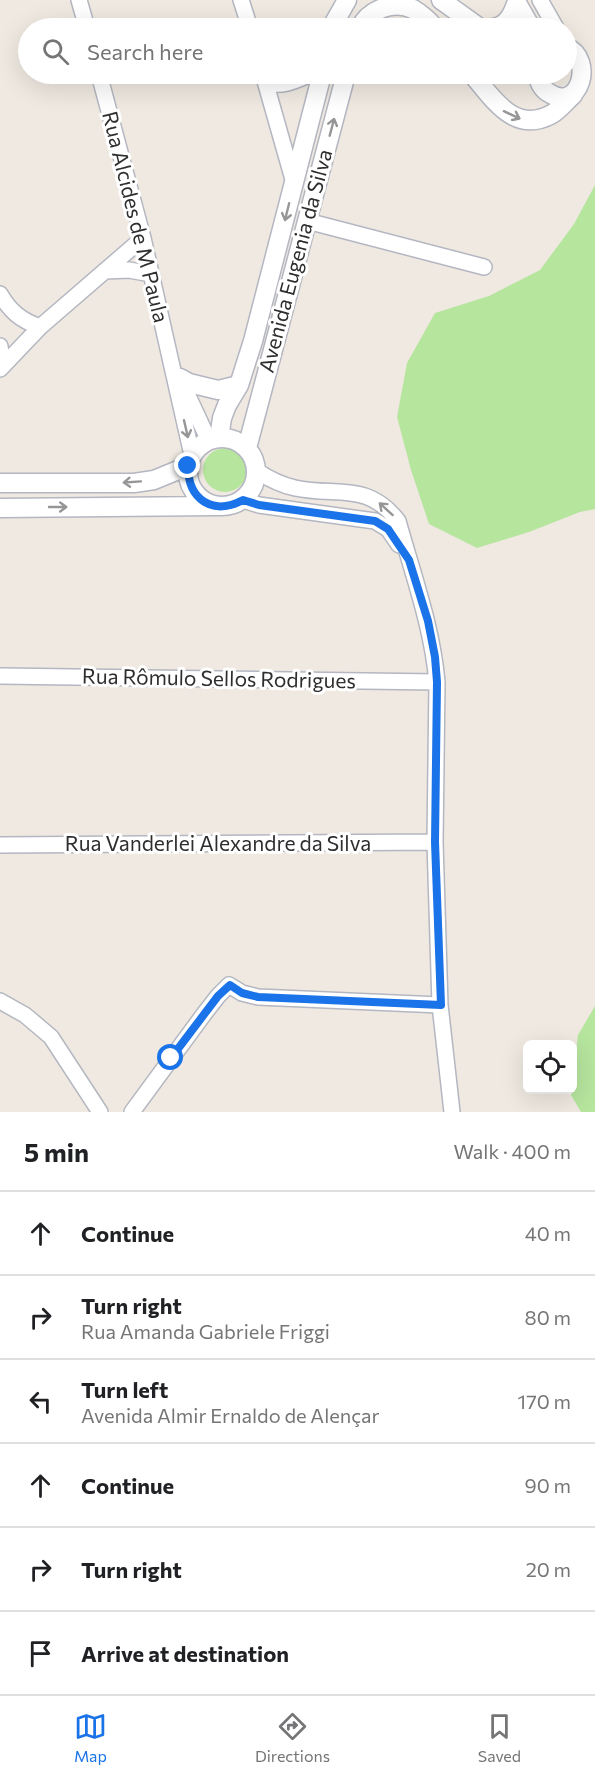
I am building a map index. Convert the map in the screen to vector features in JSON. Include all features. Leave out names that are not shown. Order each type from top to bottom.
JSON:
[{"type":"street","points":[[79,0],[84,18]]},
{"type":"street","points":[[241,0],[246,18]]},
{"type":"street","points":[[337,18],[347,0]]},
{"type":"street","points":[[441,0],[466,18]]},
{"type":"street","points":[[540,0],[550,18]]},
{"type":"street","points":[[509,18],[517,1]]},
{"type":"street","points":[[517,1],[527,18]]},
{"type":"street","points":[[368,18],[374,11],[391,5],[411,8],[424,18]]},
{"type":"street","points":[[480,84],[502,110],[517,118],[532,121],[552,114],[584,86],[587,79],[587,64],[580,49]]},
{"type":"street","name":"Rua Alcides de M Paula","points":[[102,84],[143,238],[171,361]]},
{"type":"street","points":[[266,84],[294,183]]},
{"type":"street","name":"Avenida Eugenia da Silva","points":[[214,439],[226,405],[239,385],[254,341],[319,84]]},
{"type":"street","name":"Avenida Eugenia da Silva","points":[[247,448],[343,84]]},
{"type":"street","points":[[541,84],[555,96],[564,97],[584,86]]},
{"type":"street","points":[[307,221],[484,267]]},
{"type":"street","points":[[2,367],[40,327],[143,238]]},
{"type":"street","points":[[105,271],[129,270],[151,274]]},
{"type":"street","points":[[0,294],[17,316],[40,327]]},
{"type":"street","points":[[0,346],[2,367]]},
{"type":"street","points":[[171,361],[214,439]]},
{"type":"street","points":[[171,361],[190,461],[188,478],[197,496],[214,506]]},
{"type":"street","points":[[180,378],[189,383],[218,390],[239,385]]},
{"type":"street","points":[[0,483],[134,483],[154,480],[190,461],[199,447],[214,439],[239,442],[247,448],[256,462],[257,471],[256,482],[251,492],[243,500],[224,507],[0,508]]},
{"type":"street","points":[[257,471],[274,482],[297,489],[349,493],[375,500],[388,509],[398,521],[432,638],[437,682],[435,842],[441,1005],[452,1112]]},
{"type":"street","points":[[243,500],[259,505],[375,521],[388,529],[409,560]]},
{"type":"street","name":"Rua Rômulo Sellos Rodrigues","points":[[0,676],[437,682]]},
{"type":"street","name":"Rua Vanderlei Alexandre da Silva","points":[[0,845],[435,842]]},
{"type":"street","points":[[132,1112],[204,1014],[230,985],[242,993],[258,997],[441,1005]]},
{"type":"street","points":[[0,1001],[25,1015],[51,1037],[100,1112]]},
{"type":"green space","points":[[595,185],[595,509],[580,512],[529,532],[477,548],[429,524],[397,417],[407,363],[435,313],[489,296],[540,270],[574,224]]},
{"type":"green space","points":[[225,448],[240,455],[247,470],[240,485],[225,492],[210,485],[203,470],[210,455]]},
{"type":"green space","points":[[595,1006],[595,1112],[581,1112],[571,1095],[577,1094],[578,1035]]},
{"type":"route","points":[[171,1058],[218,996],[230,985],[242,993],[258,997],[441,1005],[435,842],[437,682],[432,638],[409,560],[388,529],[375,521],[259,505],[243,500],[234,505],[214,506],[197,496],[191,488],[188,466]]}]
